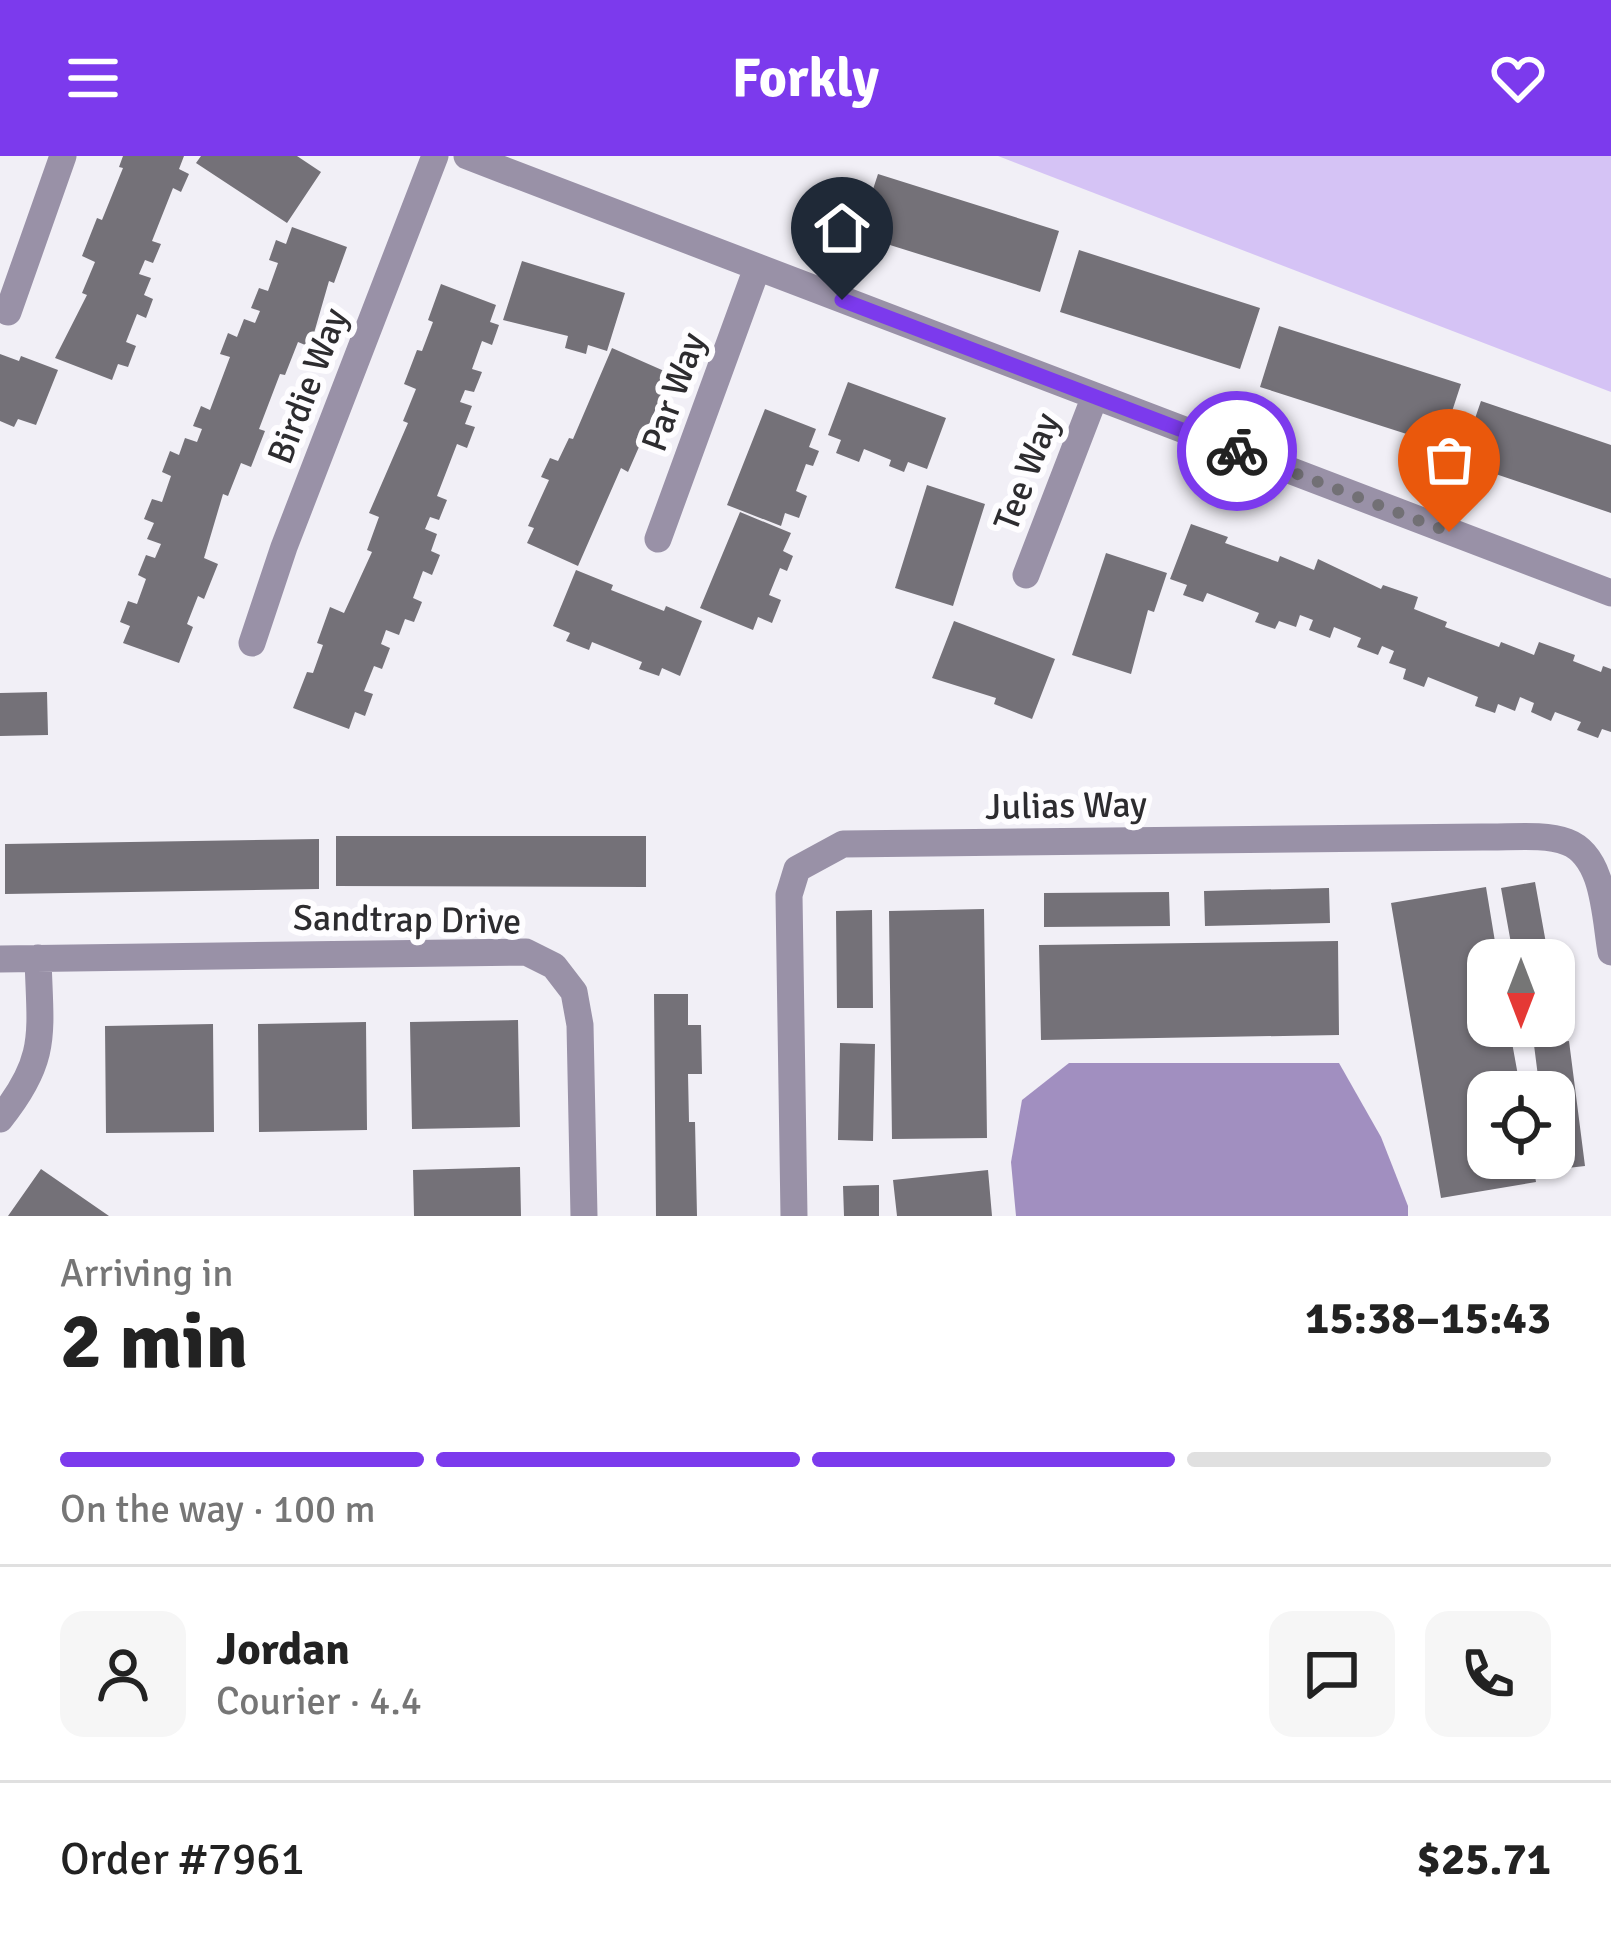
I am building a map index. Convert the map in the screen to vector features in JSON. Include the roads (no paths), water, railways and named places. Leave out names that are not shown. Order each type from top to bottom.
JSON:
[{"type":"street","points":[[8,311],[62,156]]},
{"type":"street","name":"Birdie Way","points":[[252,643],[434,156]]},
{"type":"street","points":[[467,156],[1611,593]]},
{"type":"street","name":"Par Way","points":[[658,539],[758,268]]},
{"type":"street","name":"Tee Way","points":[[1026,575],[1095,396]]},
{"type":"street","name":"Julias Way","points":[[794,1216],[789,895],[797,869],[843,844],[1564,840],[1578,848],[1594,871],[1611,952]]},
{"type":"street","name":"Sandtrap Drive","points":[[0,959],[526,952],[554,965],[574,992],[580,1025],[584,1216]]},
{"type":"street","points":[[0,1119],[31,1076],[38,1056],[38,958]]}]
